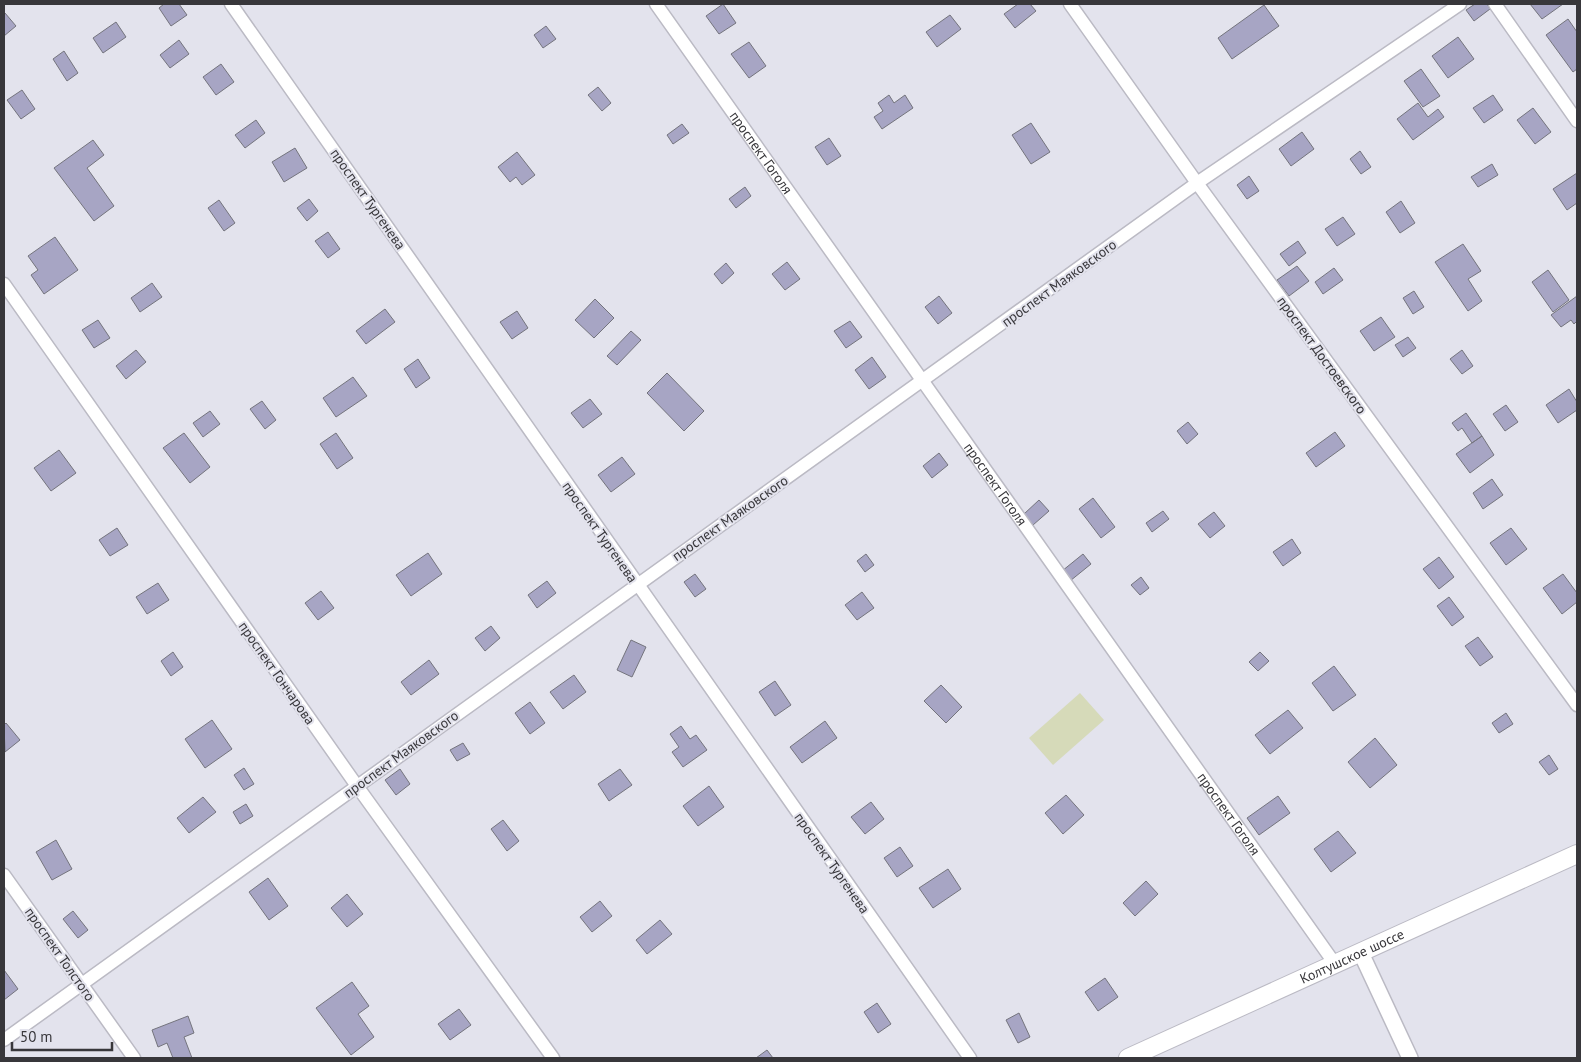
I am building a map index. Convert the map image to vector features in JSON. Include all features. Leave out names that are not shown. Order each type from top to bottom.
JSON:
[{"type":"main road","name":"Колтушское шоссе","points":[[1128,1058],[1577,854]]},
{"type":"street","name":"проспект Тургенева","points":[[231,4],[970,1058]]},
{"type":"street","name":"проспект Гоголя","points":[[656,4],[1335,964]]},
{"type":"street","name":"проспект Достоевского","points":[[1070,4],[1197,183],[1577,705]]},
{"type":"street","name":"проспект Маяковского","points":[[4,1040],[636,584],[924,381],[1197,183],[1460,4]]},
{"type":"street","points":[[1495,4],[1577,121]]},
{"type":"street","name":"проспект Гончарова","points":[[4,284],[357,786],[553,1058]]},
{"type":"street","name":"проспект Толстого","points":[[4,875],[134,1058]]},
{"type":"street","points":[[1361,953],[1410,1058]]},
{"type":"green space","points":[[1080,693],[1104,720],[1053,765],[1029,738]]},
{"type":"building","points":[[164,4],[179,4],[187,15],[171,26],[159,8]]},
{"type":"building","points":[[723,4],[736,23],[719,34],[706,16]]},
{"type":"building","points":[[1018,4],[1030,4],[1036,11],[1015,28],[1004,14]]},
{"type":"building","points":[[1475,4],[1487,4],[1490,9],[1474,21],[1466,10]]},
{"type":"building","points":[[1530,4],[1563,4],[1542,19]]},
{"type":"building","points":[[1264,5],[1279,26],[1232,59],[1218,38]]},
{"type":"building","points":[[4,14],[16,26],[4,36]]},
{"type":"building","points":[[950,15],[961,29],[937,47],[926,32]]},
{"type":"building","points":[[1568,19],[1577,32],[1577,69],[1573,72],[1546,35]]},
{"type":"building","points":[[116,22],[126,37],[103,53],[93,38]]},
{"type":"building","points":[[546,26],[556,39],[543,48],[534,35]]},
{"type":"building","points":[[1458,37],[1474,59],[1448,78],[1432,56]]},
{"type":"building","points":[[179,40],[189,54],[170,68],[160,55]]},
{"type":"building","points":[[749,42],[766,66],[749,78],[731,54]]},
{"type":"building","points":[[64,51],[78,73],[67,81],[53,59]]},
{"type":"building","points":[[221,64],[234,82],[216,95],[203,77]]},
{"type":"building","points":[[1421,69],[1440,96],[1423,107],[1404,81]]},
{"type":"building","points":[[598,87],[611,103],[602,111],[588,95]]},
{"type":"building","points":[[22,90],[35,109],[21,119],[7,100]]},
{"type":"building","points":[[889,95],[894,103],[905,95],[913,108],[882,129],[874,117],[883,111],[878,103]]},
{"type":"building","points":[[1493,95],[1503,110],[1484,123],[1473,108]]},
{"type":"building","points":[[1418,103],[1428,117],[1438,109],[1444,117],[1413,140],[1397,119]]},
{"type":"building","points":[[1533,108],[1551,132],[1535,144],[1517,120]]},
{"type":"building","points":[[256,120],[265,133],[245,148],[235,135]]},
{"type":"building","points":[[1031,123],[1050,152],[1031,164],[1012,135]]},
{"type":"building","points":[[682,124],[689,133],[673,144],[667,135]]},
{"type":"building","points":[[1302,132],[1314,149],[1291,166],[1279,149]]},
{"type":"building","points":[[829,138],[841,156],[827,165],[815,147]]},
{"type":"building","points":[[93,140],[104,155],[87,168],[114,206],[94,221],[54,168]]},
{"type":"building","points":[[295,148],[307,168],[284,182],[272,162]]},
{"type":"building","points":[[1360,151],[1371,167],[1361,174],[1350,159]]},
{"type":"building","points":[[517,152],[535,175],[522,185],[516,177],[510,182],[498,167]]},
{"type":"building","points":[[1492,164],[1498,175],[1478,187],[1471,177]]},
{"type":"building","points":[[1577,173],[1577,203],[1567,210],[1553,189]]},
{"type":"building","points":[[1249,176],[1259,191],[1247,199],[1237,185]]},
{"type":"building","points":[[745,187],[751,196],[736,208],[729,199]]},
{"type":"building","points":[[309,199],[318,211],[307,221],[297,208]]},
{"type":"building","points":[[219,200],[235,223],[224,231],[208,208]]},
{"type":"building","points":[[1401,201],[1415,223],[1400,233],[1386,212]]},
{"type":"building","points":[[1343,217],[1355,234],[1337,246],[1325,229]]},
{"type":"building","points":[[328,232],[340,249],[328,258],[315,241]]},
{"type":"building","points":[[55,237],[78,270],[44,294],[31,275],[38,270],[28,256]]},
{"type":"building","points":[[1298,241],[1306,253],[1289,266],[1280,254]]},
{"type":"building","points":[[1463,244],[1481,271],[1468,279],[1482,301],[1468,311],[1435,262]]},
{"type":"building","points":[[787,262],[800,279],[785,290],[772,274]]},
{"type":"building","points":[[726,263],[734,273],[722,284],[714,274]]},
{"type":"building","points":[[1297,266],[1309,281],[1289,296],[1277,280]]},
{"type":"building","points":[[1334,268],[1343,280],[1323,294],[1315,282]]},
{"type":"building","points":[[1548,270],[1569,300],[1553,312],[1532,282]]},
{"type":"building","points":[[152,283],[162,297],[140,312],[131,298]]},
{"type":"building","points":[[1414,291],[1424,307],[1413,314],[1403,298]]},
{"type":"building","points":[[939,296],[952,313],[938,324],[925,307]]},
{"type":"building","points":[[1577,296],[1577,321],[1574,324],[1571,320],[1561,327],[1551,315]]},
{"type":"building","points":[[595,299],[614,318],[594,338],[575,320]]},
{"type":"building","points":[[385,309],[395,322],[366,344],[356,331]]},
{"type":"building","points":[[517,311],[528,328],[512,339],[500,322]]},
{"type":"building","points":[[1381,317],[1395,337],[1374,351],[1360,331]]},
{"type":"building","points":[[98,320],[110,338],[94,348],[82,330]]},
{"type":"building","points":[[850,321],[862,337],[846,348],[834,331]]},
{"type":"building","points":[[631,331],[641,340],[617,365],[607,356]]},
{"type":"building","points":[[1408,337],[1416,348],[1403,357],[1395,345]]},
{"type":"building","points":[[136,350],[146,362],[126,379],[116,366]]},
{"type":"building","points":[[1462,350],[1473,366],[1462,374],[1450,359]]},
{"type":"building","points":[[872,357],[886,377],[869,389],[855,370]]},
{"type":"building","points":[[418,359],[430,378],[416,388],[404,369]]},
{"type":"building","points":[[667,373],[704,411],[684,431],[647,393]]},
{"type":"building","points":[[353,377],[367,396],[336,417],[323,398]]},
{"type":"building","points":[[1569,389],[1577,402],[1577,410],[1558,423],[1546,405]]},
{"type":"building","points":[[590,399],[602,414],[583,428],[571,413]]},
{"type":"building","points":[[262,401],[276,420],[265,429],[250,409]]},
{"type":"building","points":[[1506,405],[1518,422],[1505,431],[1493,414]]},
{"type":"building","points":[[210,411],[220,424],[203,437],[193,423]]},
{"type":"building","points":[[1466,413],[1482,436],[1472,443],[1462,428],[1458,431],[1452,423]]},
{"type":"building","points":[[1188,422],[1198,434],[1187,444],[1177,431]]},
{"type":"building","points":[[1335,432],[1345,446],[1316,467],[1306,453]]},
{"type":"building","points":[[184,433],[210,467],[190,483],[163,448]]},
{"type":"building","points":[[336,433],[353,458],[337,469],[320,444]]},
{"type":"building","points":[[1482,436],[1494,455],[1470,473],[1456,454]]},
{"type":"building","points":[[59,450],[76,473],[51,491],[34,468]]},
{"type":"building","points":[[939,453],[948,465],[932,478],[923,466]]},
{"type":"building","points":[[622,457],[635,474],[611,492],[598,475]]},
{"type":"building","points":[[1492,479],[1503,495],[1483,509],[1473,493]]},
{"type":"building","points":[[1093,498],[1115,527],[1101,538],[1079,509]]},
{"type":"building","points":[[1039,500],[1049,511],[1033,525],[1024,514]]},
{"type":"building","points":[[1163,511],[1169,519],[1152,532],[1146,523]]},
{"type":"building","points":[[1214,512],[1225,526],[1210,538],[1198,524]]},
{"type":"building","points":[[117,528],[128,545],[110,556],[99,540]]},
{"type":"building","points":[[1511,528],[1527,549],[1506,565],[1490,543]]},
{"type":"building","points":[[1292,539],[1301,553],[1283,566],[1273,552]]},
{"type":"building","points":[[428,553],[442,574],[411,596],[396,575]]},
{"type":"building","points":[[866,554],[874,565],[865,572],[857,561]]},
{"type":"building","points":[[1083,554],[1091,564],[1070,581],[1062,571]]},
{"type":"building","points":[[1439,557],[1454,577],[1439,589],[1423,569]]},
{"type":"building","points":[[695,574],[706,589],[695,597],[684,582]]},
{"type":"building","points":[[1563,574],[1577,593],[1577,602],[1562,614],[1543,588]]},
{"type":"building","points":[[1141,577],[1149,588],[1140,595],[1131,585]]},
{"type":"building","points":[[547,581],[556,593],[537,608],[528,595]]},
{"type":"building","points":[[158,583],[169,600],[147,614],[136,597]]},
{"type":"building","points":[[321,591],[334,608],[318,620],[305,603]]},
{"type":"building","points":[[862,592],[874,608],[857,620],[845,605]]},
{"type":"building","points":[[1449,597],[1464,617],[1452,626],[1437,606]]},
{"type":"building","points":[[491,626],[500,638],[485,651],[475,638]]},
{"type":"building","points":[[1478,637],[1493,657],[1480,666],[1465,646]]},
{"type":"building","points":[[631,640],[646,647],[632,677],[617,670]]},
{"type":"building","points":[[173,652],[183,667],[171,676],[161,661]]},
{"type":"building","points":[[1260,652],[1269,661],[1258,671],[1249,662]]},
{"type":"building","points":[[429,660],[439,674],[411,695],[401,682]]},
{"type":"building","points":[[1334,666],[1356,695],[1333,711],[1312,683]]},
{"type":"building","points":[[574,675],[586,692],[563,709],[550,692]]},
{"type":"building","points":[[775,681],[791,705],[775,716],[759,692]]},
{"type":"building","points":[[941,685],[962,707],[946,723],[924,701]]},
{"type":"building","points":[[530,702],[545,723],[530,734],[515,713]]},
{"type":"building","points":[[1288,710],[1303,728],[1270,754],[1255,735]]},
{"type":"building","points":[[1506,713],[1513,724],[1499,733],[1492,723]]},
{"type":"building","points":[[212,720],[232,749],[205,768],[185,739]]},
{"type":"building","points":[[825,721],[837,738],[802,763],[790,747]]},
{"type":"building","points":[[6,723],[20,740],[5,752],[4,725]]},
{"type":"building","points":[[681,726],[690,739],[696,735],[707,750],[683,767],[672,752],[679,747],[670,734]]},
{"type":"building","points":[[1375,738],[1397,765],[1370,788],[1348,762]]},
{"type":"building","points":[[463,743],[470,754],[457,761],[450,750]]},
{"type":"building","points":[[1549,755],[1558,769],[1549,775],[1539,762]]},
{"type":"building","points":[[244,768],[254,784],[244,790],[234,775]]},
{"type":"building","points":[[400,769],[410,784],[396,795],[385,780]]},
{"type":"building","points":[[620,769],[632,785],[609,801],[598,784]]},
{"type":"building","points":[[709,786],[724,807],[698,826],[683,806]]},
{"type":"building","points":[[1066,795],[1084,815],[1063,834],[1045,813]]},
{"type":"building","points":[[1278,796],[1290,813],[1259,835],[1247,818]]},
{"type":"building","points":[[203,797],[216,812],[189,833],[177,818]]},
{"type":"building","points":[[871,802],[884,819],[865,834],[851,817]]},
{"type":"building","points":[[246,804],[253,816],[240,824],[233,812]]},
{"type":"building","points":[[503,820],[519,841],[507,851],[491,829]]},
{"type":"building","points":[[1338,831],[1356,853],[1331,872],[1314,849]]},
{"type":"building","points":[[56,840],[72,869],[52,880],[36,852]]},
{"type":"building","points":[[900,847],[913,866],[897,877],[884,858]]},
{"type":"building","points":[[948,869],[961,889],[933,908],[919,888]]},
{"type":"building","points":[[268,878],[288,906],[269,920],[249,892]]},
{"type":"building","points":[[1146,881],[1158,894],[1135,916],[1123,903]]},
{"type":"building","points":[[347,894],[363,914],[347,927],[331,908]]},
{"type":"building","points":[[600,901],[612,916],[592,932],[580,917]]},
{"type":"building","points":[[73,911],[88,930],[78,938],[63,919]]},
{"type":"building","points":[[660,920],[672,934],[647,954],[636,940]]},
{"type":"building","points":[[4,970],[18,989],[4,1000]]},
{"type":"building","points":[[1105,978],[1118,997],[1098,1011],[1085,992]]},
{"type":"building","points":[[352,982],[369,1006],[358,1014],[374,1037],[351,1055],[316,1008]]},
{"type":"building","points":[[877,1003],[891,1024],[878,1033],[864,1012]]},
{"type":"building","points":[[459,1009],[471,1025],[450,1040],[438,1024]]},
{"type":"building","points":[[1019,1013],[1030,1037],[1018,1043],[1006,1020]]},
{"type":"building","points":[[188,1016],[194,1033],[184,1037],[192,1058],[173,1058],[167,1043],[158,1047],[152,1030]]},
{"type":"building","points":[[767,1050],[773,1058],[756,1058]]}]
